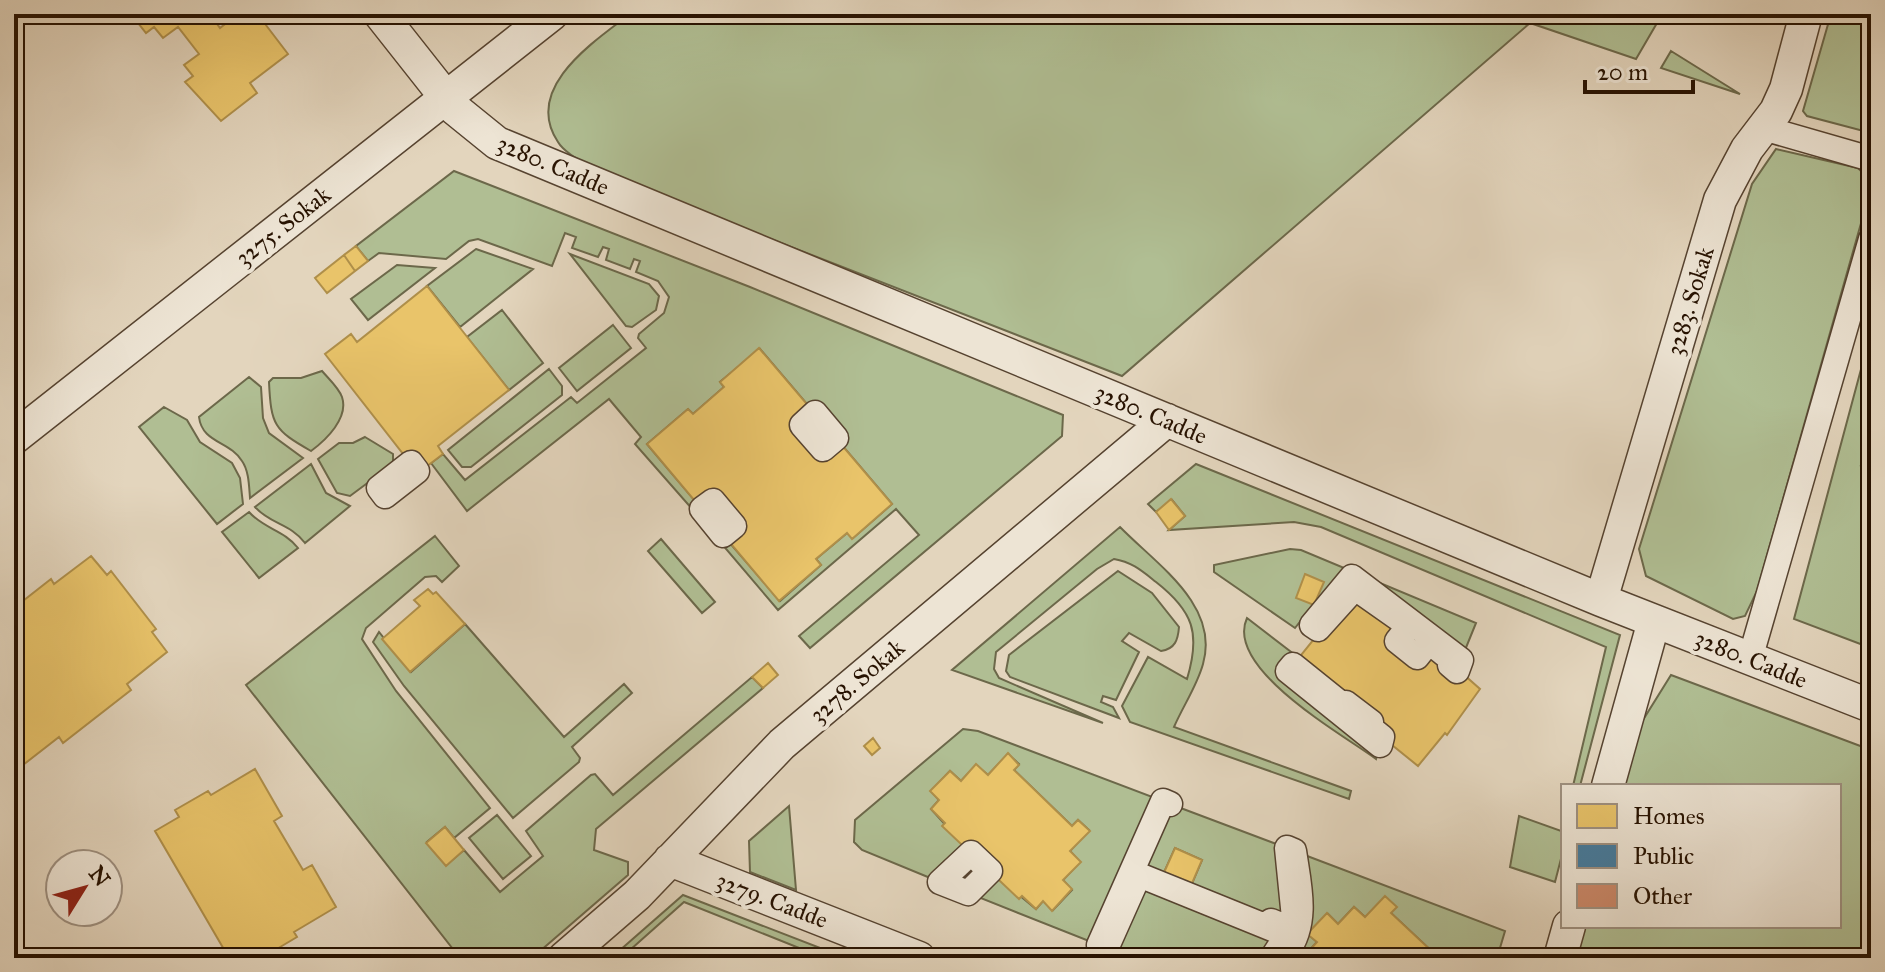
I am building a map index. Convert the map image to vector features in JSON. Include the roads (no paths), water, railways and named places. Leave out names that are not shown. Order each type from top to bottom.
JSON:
[{"type":"street","name":"3280. Cadde","points":[[380,14],[467,122],[497,143],[1601,600],[1871,706]]},
{"type":"street","name":"3275. Sokak","points":[[14,438],[552,14]]},
{"type":"street","name":"3283. Sokak","points":[[1601,600],[1720,200],[1735,167],[1786,89],[1806,14]]},
{"type":"street","points":[[1763,128],[1871,159]]},
{"type":"street","points":[[1750,659],[1871,239]]},
{"type":"street","name":"3278. Sokak","points":[[564,958],[637,895],[782,744],[1167,420]]},
{"type":"street","points":[[1352,577],[1461,660],[1457,671],[1450,665],[1454,662],[1429,642],[1417,657],[1397,641],[1409,626],[1355,588],[1318,629],[1312,625],[1352,577]]},
{"type":"street","points":[[1609,784],[1654,621]]},
{"type":"street","points":[[1272,958],[1287,935],[1139,875],[1106,949],[1099,945],[1163,801],[1170,804],[1141,868],[1291,929],[1294,903],[1287,848],[1294,851],[1301,900],[1300,920],[1297,933],[1282,958]]},
{"type":"street","name":"3279. Cadde","points":[[670,860],[919,958]]},
{"type":"street","points":[[1560,958],[1568,928]]}]
